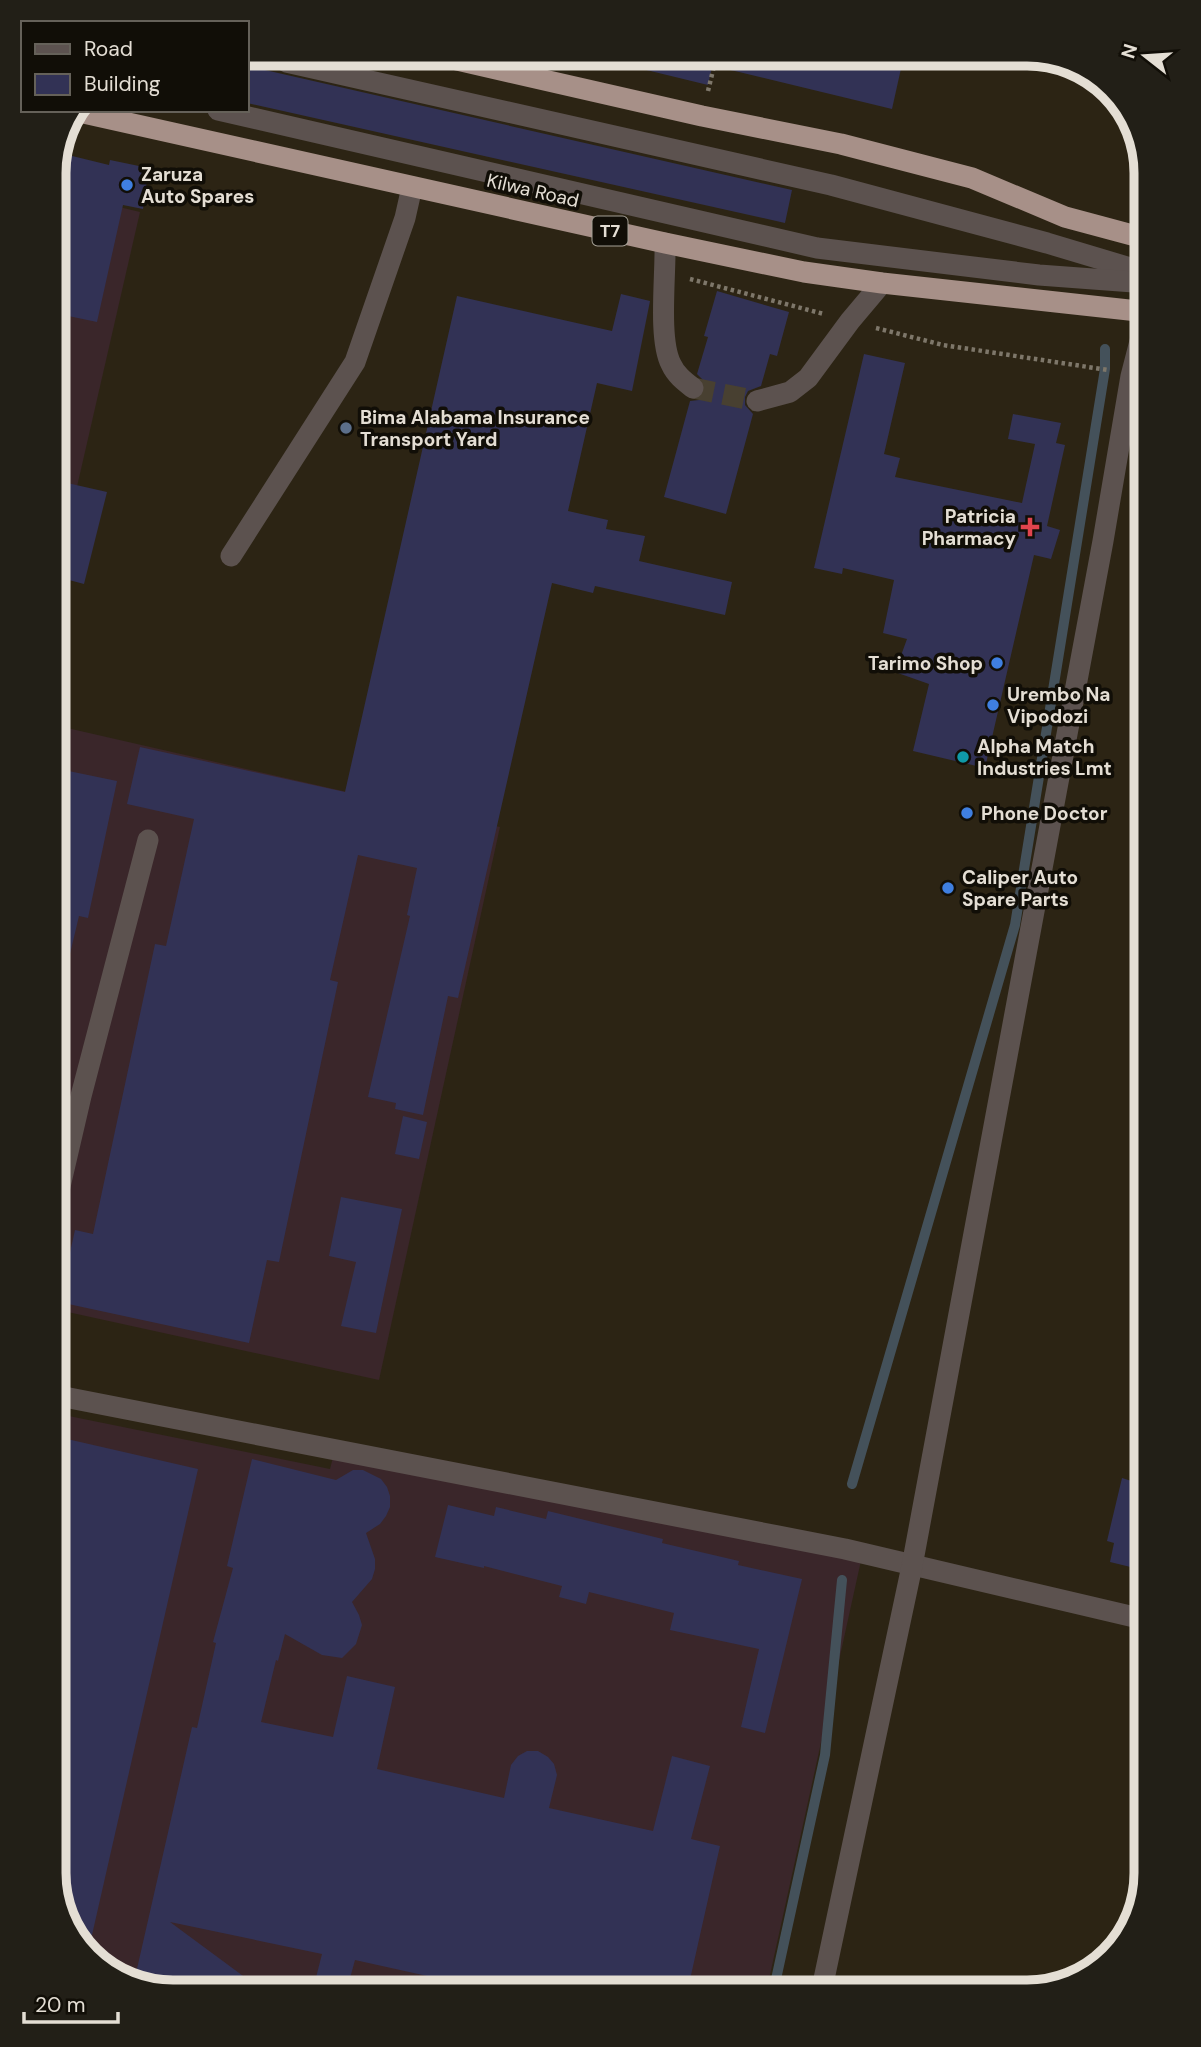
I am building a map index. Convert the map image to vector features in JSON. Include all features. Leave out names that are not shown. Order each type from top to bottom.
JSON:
[{"type":"highway","points":[[485,66],[702,116],[841,144],[972,178],[1065,216],[1134,235]]},
{"type":"highway","name":"Kilwa Road","points":[[86,113],[804,272],[1134,312]]},
{"type":"street","points":[[304,66],[831,185],[1134,269]]},
{"type":"street","points":[[227,112],[817,247],[1039,275],[1134,282]]},
{"type":"street","points":[[231,556],[355,362],[405,218],[412,187]]},
{"type":"street","points":[[665,243],[665,335],[669,362],[677,376],[693,388]]},
{"type":"street","points":[[757,401],[790,393],[808,378],[882,283]]},
{"type":"street","points":[[824,1980],[912,1566],[1134,364]]},
{"type":"street","points":[[66,1159],[148,839]]},
{"type":"street","points":[[66,1397],[845,1549],[1134,1617]]},
{"type":"path","points":[[702,116],[714,67]]},
{"type":"shaded area","points":[[67,202],[107,204],[140,212],[67,531]]},
{"type":"shaded area","points":[[67,728],[500,827],[379,1380],[66,1312]]},
{"type":"shaded area","points":[[66,1415],[330,1469],[337,1441],[862,1556],[769,1980],[166,1980],[139,1975],[114,1963],[84,1933],[72,1908],[66,1874]]},
{"type":"building","points":[[248,66],[792,190],[785,223],[248,103]]},
{"type":"building","points":[[634,67],[712,67],[708,85]]},
{"type":"building","points":[[717,67],[901,67],[892,109]]},
{"type":"building","points":[[69,155],[109,165],[110,160],[139,166],[138,170],[148,173],[143,209],[123,205],[97,322],[67,316]]},
{"type":"building","points":[[717,291],[789,312],[777,356],[770,354],[761,386],[748,391],[745,397],[745,405],[753,414],[726,514],[664,497],[690,401],[699,400],[706,390],[705,382],[697,374]]},
{"type":"building","points":[[621,294],[650,301],[632,391],[597,383],[568,511],[608,520],[606,529],[645,536],[639,561],[732,582],[725,615],[595,586],[593,593],[552,583],[458,998],[448,996],[423,1115],[395,1109],[396,1103],[368,1097],[410,916],[407,915],[417,868],[358,855],[330,980],[338,982],[279,1262],[267,1260],[249,1343],[66,1304],[66,1269],[75,1230],[93,1234],[155,944],[166,946],[194,819],[127,804],[140,747],[345,792],[457,296],[612,331]]},
{"type":"building","points":[[864,354],[905,363],[884,454],[900,458],[895,477],[1022,503],[1035,444],[1008,439],[1013,414],[1061,423],[1056,443],[1065,445],[1047,526],[1060,530],[1051,559],[1034,555],[985,768],[913,751],[929,684],[895,672],[907,639],[883,633],[894,580],[843,568],[842,574],[814,568]]},
{"type":"building","points":[[67,483],[107,492],[84,584],[67,579]]},
{"type":"building","points":[[67,771],[117,781],[88,918],[79,916],[67,968]]},
{"type":"building","points":[[403,1116],[427,1122],[419,1159],[395,1154]]},
{"type":"building","points":[[341,1197],[402,1209],[376,1333],[341,1326],[356,1262],[329,1256]]},
{"type":"building","points":[[66,1439],[198,1469],[92,1935],[84,1933],[72,1908],[66,1874]]},
{"type":"building","points":[[252,1459],[336,1480],[353,1470],[363,1470],[381,1479],[387,1487],[390,1507],[380,1524],[366,1533],[375,1559],[375,1569],[372,1579],[352,1602],[362,1625],[356,1644],[342,1658],[322,1655],[285,1634],[261,1722],[333,1737],[347,1676],[395,1687],[377,1769],[504,1798],[511,1765],[518,1756],[527,1751],[538,1751],[554,1764],[557,1775],[549,1808],[653,1831],[672,1756],[710,1766],[691,1839],[720,1846],[690,1980],[445,1980],[355,1960],[350,1980],[315,1980],[322,1954],[170,1922],[248,1980],[166,1980],[136,1974],[192,1727],[197,1728],[216,1643],[213,1642],[233,1568],[227,1566]]},
{"type":"building","points":[[1122,1478],[1134,1482],[1134,1568],[1110,1562],[1114,1543],[1107,1541]]},
{"type":"building","points":[[448,1505],[494,1516],[496,1507],[546,1519],[548,1511],[663,1539],[662,1543],[739,1561],[738,1565],[802,1579],[765,1733],[741,1727],[759,1649],[670,1630],[674,1613],[589,1592],[586,1604],[559,1597],[562,1586],[484,1566],[435,1557]]},
{"type":"waterway","points":[[852,1484],[1015,925],[1105,369],[1105,349]]},
{"type":"waterway","points":[[776,1980],[825,1755],[842,1580]]},
{"type":"tunnel","points":[[693,388],[757,401]]},
{"type":"place","name":"Zaruza Auto Spares","points":[[127,185]]},
{"type":"place","name":"Bima Alabama Insurance Transport Yard","points":[[346,428]]},
{"type":"place","name":"Patricia Pharmacy","points":[[1030,527]]},
{"type":"place","name":"Tarimo Shop","points":[[997,663]]},
{"type":"place","name":"Urembo Na Vipodozi","points":[[993,705]]},
{"type":"place","name":"Alpha Match Industries Lmt","points":[[963,757]]},
{"type":"place","name":"Phone Doctor","points":[[967,813]]},
{"type":"place","name":"Caliper Auto Spare Parts","points":[[948,888]]}]
